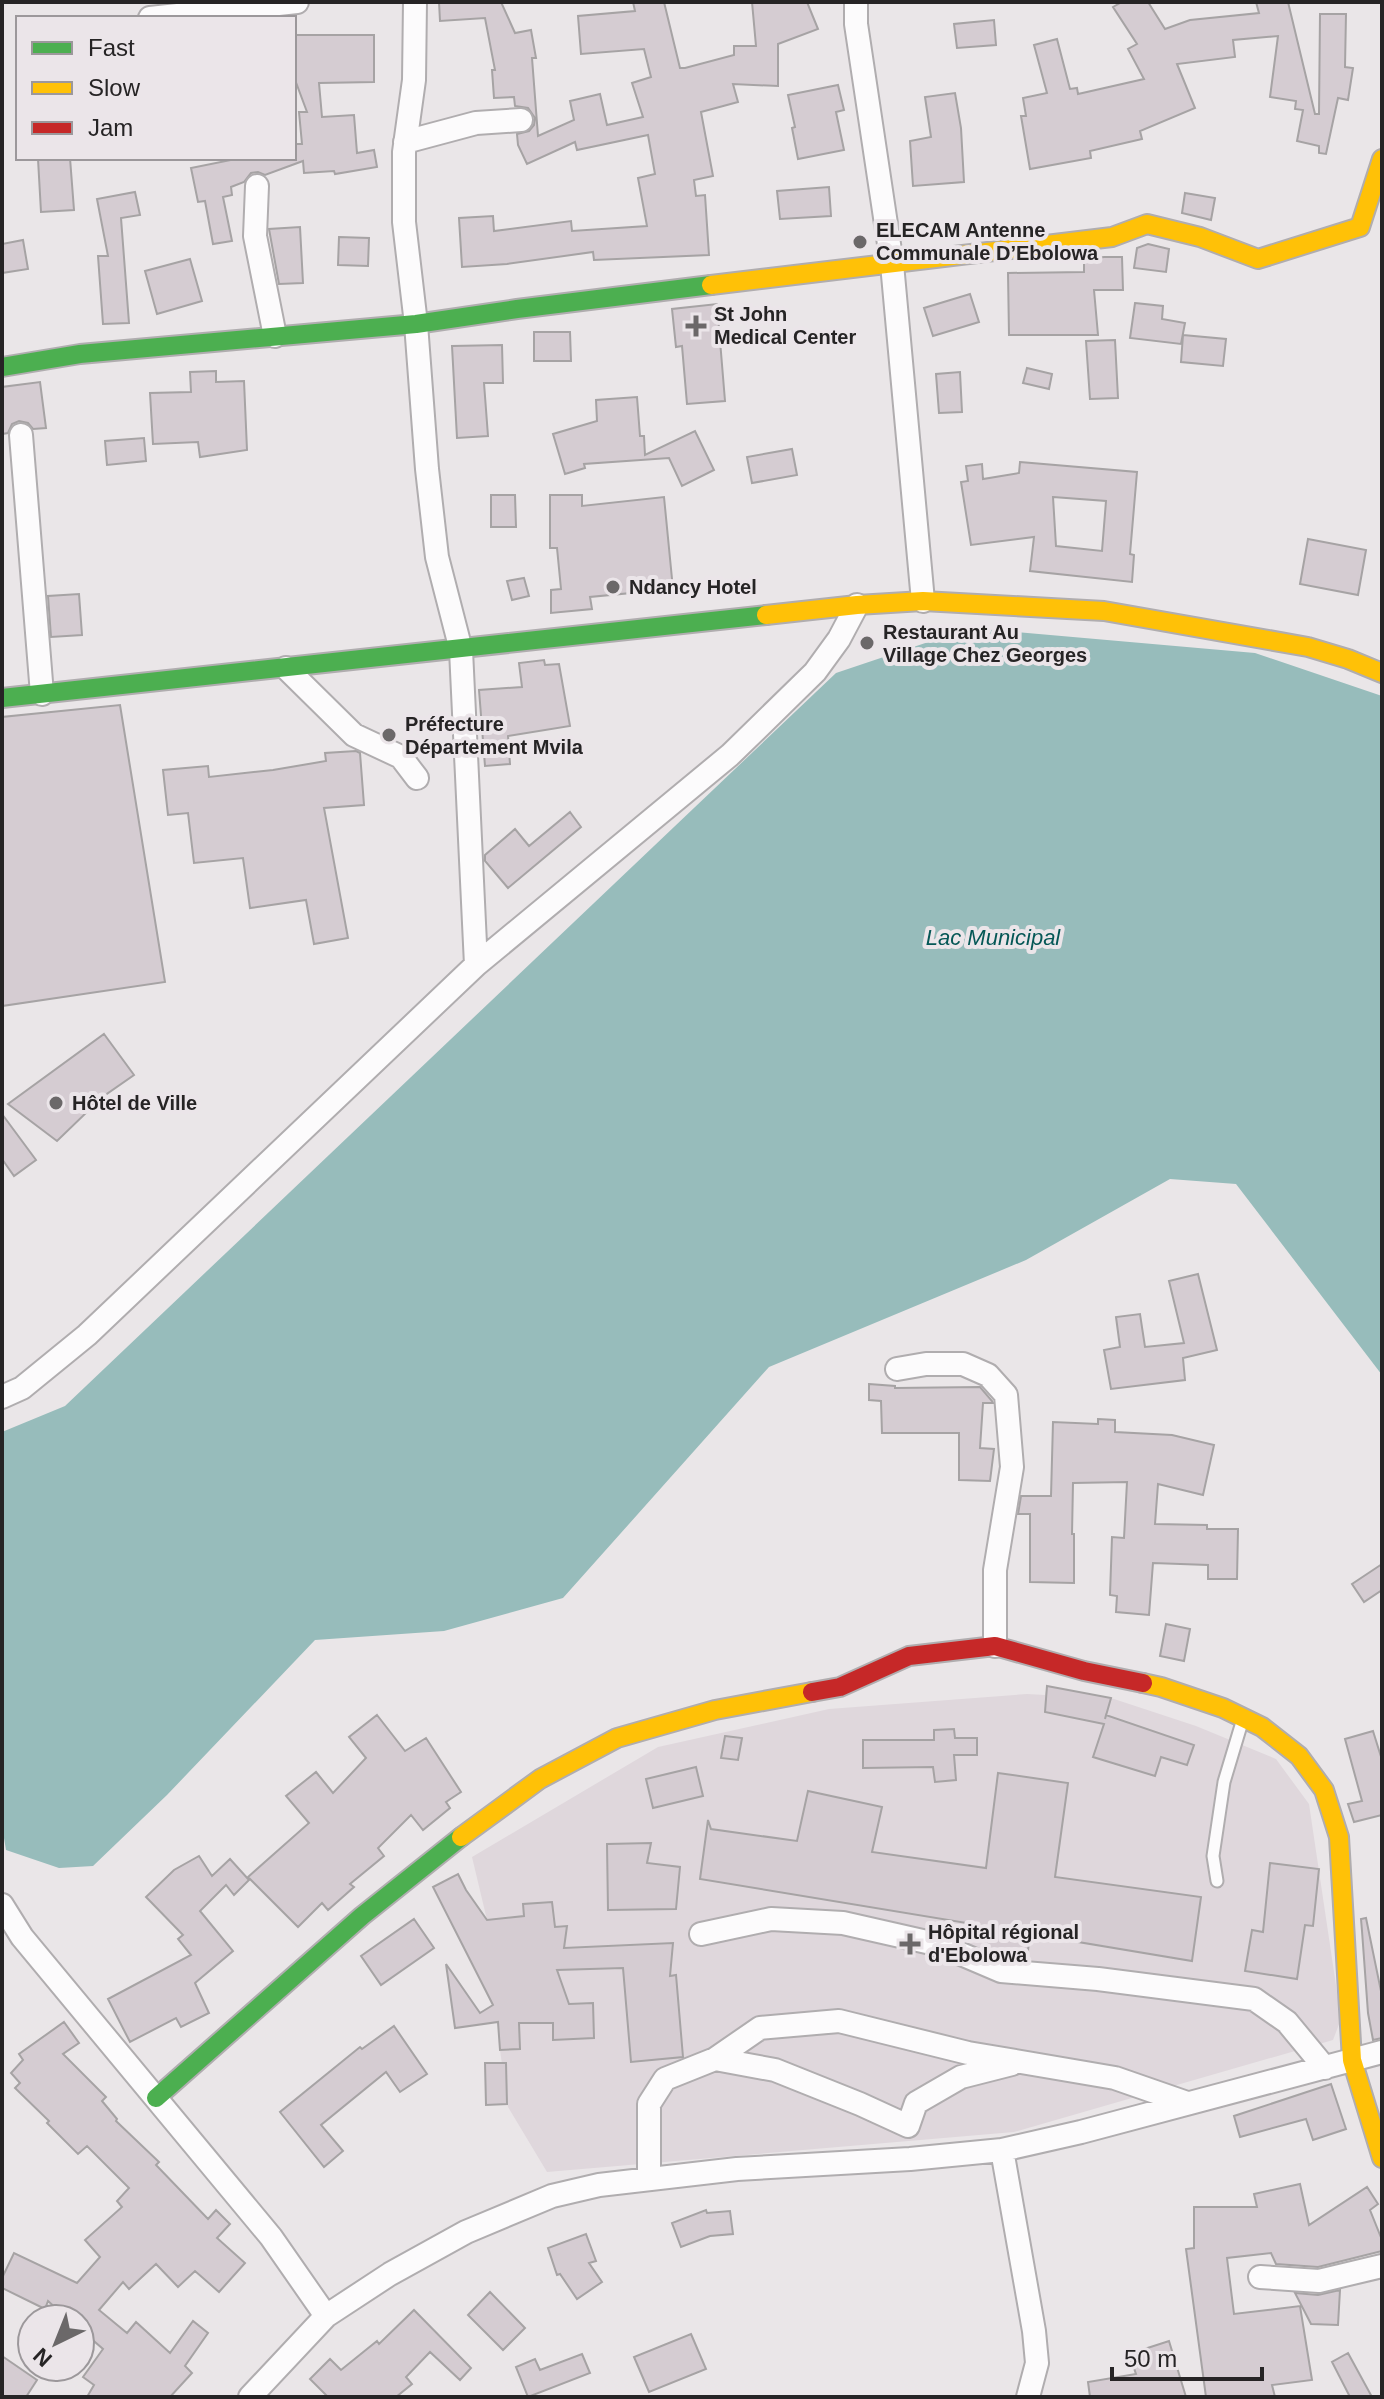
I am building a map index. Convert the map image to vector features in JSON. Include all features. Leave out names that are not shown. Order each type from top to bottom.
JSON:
[{"type":"street","points":[[168,16],[297,2]]},
{"type":"street","points":[[415,2],[414,80],[405,142],[404,222],[437,557],[461,650],[476,965]]},
{"type":"street","points":[[856,2],[856,24],[892,264],[923,601]]},
{"type":"street","points":[[405,142],[476,123],[521,120]]},
{"type":"street","points":[[2,367],[80,354],[416,324],[1112,237],[1147,224],[1200,237],[1258,259],[1360,227],[1382,159]]},
{"type":"street","points":[[257,186],[255,236],[275,336]]},
{"type":"street","points":[[21,435],[42,694]]},
{"type":"street","points":[[2,698],[857,605],[923,601],[1104,611],[1308,647],[1382,673]]},
{"type":"street","points":[[2,1397],[22,1388],[87,1335],[476,965],[730,755],[815,672],[839,639],[857,605]]},
{"type":"street","points":[[286,668],[354,735],[401,757],[417,778]]},
{"type":"street","points":[[897,1369],[926,1364],[963,1364],[988,1375],[1006,1395],[1012,1467],[995,1570],[995,1646]]},
{"type":"street","points":[[156,2098],[373,1907],[438,1854],[540,1779],[617,1738],[715,1710],[840,1687],[909,1656],[995,1646],[1084,1671],[1161,1687],[1223,1708],[1262,1727],[1299,1756],[1324,1790],[1339,1837],[1352,2060],[1382,2158]]},
{"type":"street","points":[[2,1905],[22,1937],[271,2237],[326,2316]]},
{"type":"street","points":[[701,1934],[771,1919],[843,1923],[940,1945],[1001,1971],[1098,1979],[1254,1999],[1287,2022],[1325,2068]]},
{"type":"street","points":[[649,2179],[649,2104],[665,2079],[715,2059],[760,2028],[839,2021],[968,2053],[1115,2078],[1187,2103]]},
{"type":"street","points":[[250,2397],[326,2316],[390,2274],[466,2232],[552,2196],[599,2185],[737,2169],[1002,2150],[1382,2052]]},
{"type":"street","points":[[715,2059],[775,2070],[908,2126],[916,2103],[961,2077],[1021,2062]]},
{"type":"street","points":[[1002,2150],[1034,2331],[1037,2363],[1028,2397]]},
{"type":"street","points":[[1260,2277],[1319,2281],[1382,2266]]},
{"type":"lane","points":[[1217,1881],[1213,1856],[1224,1782],[1243,1718]]},
{"type":"shaded area","name":"Hôpital régional d'Ebolowa","points":[[1047,1686],[1111,1698],[1196,1726],[1276,1759],[1309,1804],[1341,2019],[1333,2040],[1014,2132],[547,2172],[508,2107],[487,1920],[472,1857],[658,1747],[829,1709],[1045,1695]]},
{"type":"water","name":"Lac Municipal","points":[[970,628],[1255,653],[1382,696],[1382,1375],[1236,1184],[1170,1179],[1026,1260],[769,1367],[563,1598],[444,1631],[315,1640],[167,1795],[93,1866],[59,1868],[6,1850],[2,1826],[2,1432],[65,1406],[836,673]]},
{"type":"building","points":[[439,2],[501,2],[515,33],[531,30],[536,58],[532,58],[538,136],[574,120],[570,101],[600,94],[607,125],[643,117],[632,83],[651,77],[644,49],[581,54],[578,16],[635,11],[633,2],[664,2],[680,68],[734,55],[734,46],[756,46],[752,2],[807,2],[818,29],[778,44],[778,86],[733,84],[738,102],[701,112],[713,176],[694,180],[696,196],[705,195],[709,255],[594,260],[593,252],[462,267],[459,218],[493,216],[494,231],[571,221],[572,231],[647,226],[638,178],[655,174],[648,135],[577,150],[575,142],[527,164],[518,145],[517,134],[529,131],[535,118],[528,108],[515,106],[514,97],[494,98],[492,70],[495,70],[485,18],[440,21]]},
{"type":"building","points":[[1122,2],[1148,2],[1165,29],[1190,20],[1259,13],[1256,2],[1288,2],[1315,114],[1319,114],[1320,14],[1346,14],[1345,67],[1353,68],[1348,100],[1338,98],[1326,154],[1319,153],[1319,146],[1297,141],[1303,110],[1295,109],[1296,101],[1270,97],[1278,36],[1233,40],[1235,57],[1177,64],[1195,108],[1140,131],[1142,139],[1090,151],[1091,158],[1030,169],[1021,116],[1026,116],[1023,98],[1047,93],[1034,45],[1057,39],[1070,89],[1077,88],[1078,94],[1144,79],[1128,49],[1137,44],[1113,7]]},
{"type":"building","points":[[994,20],[996,45],[957,48],[954,24]]},
{"type":"building","points":[[296,35],[374,35],[374,82],[319,83],[322,117],[354,115],[357,153],[374,150],[377,167],[335,174],[334,171],[304,173],[303,161],[265,175],[251,173],[244,182],[231,187],[232,195],[223,197],[232,241],[213,244],[205,201],[198,202],[191,168],[231,160],[296,160],[296,144],[302,144],[299,112],[307,112],[296,82]]},
{"type":"building","points":[[838,85],[844,110],[836,112],[844,150],[798,159],[788,95]]},
{"type":"building","points":[[955,93],[961,128],[964,182],[913,186],[910,141],[931,137],[925,97]]},
{"type":"building","points":[[38,160],[70,160],[74,210],[41,212]]},
{"type":"building","points":[[829,187],[831,216],[780,219],[777,191]]},
{"type":"building","points":[[135,192],[140,215],[121,218],[129,323],[103,324],[98,256],[108,256],[97,199]]},
{"type":"building","points":[[1185,193],[1215,198],[1211,220],[1182,213]]},
{"type":"building","points":[[300,227],[303,283],[279,284],[269,229]]},
{"type":"building","points":[[339,237],[369,238],[368,266],[338,265]]},
{"type":"building","points":[[23,240],[28,269],[2,273],[2,244]]},
{"type":"building","points":[[1148,244],[1169,249],[1166,272],[1134,268],[1137,248]]},
{"type":"building","points":[[1122,257],[1123,290],[1094,290],[1098,335],[1009,335],[1008,273],[1084,272],[1084,260]]},
{"type":"building","points":[[190,259],[202,301],[157,314],[145,271]]},
{"type":"building","points":[[970,294],[979,322],[933,336],[924,308]]},
{"type":"building","points":[[1135,303],[1163,306],[1162,319],[1185,323],[1181,344],[1130,338]]},
{"type":"building","points":[[717,304],[725,401],[687,404],[682,346],[676,347],[672,309]]},
{"type":"building","points":[[534,332],[570,332],[571,361],[534,361]]},
{"type":"building","points":[[1183,335],[1226,339],[1223,366],[1181,362]]},
{"type":"building","points":[[1115,340],[1118,398],[1090,399],[1086,341]]},
{"type":"building","points":[[502,345],[503,383],[484,383],[488,436],[457,438],[452,346]]},
{"type":"building","points":[[1027,368],[1052,374],[1049,389],[1023,383]]},
{"type":"building","points":[[216,371],[216,382],[244,381],[247,450],[200,457],[198,442],[153,444],[150,393],[191,392],[190,372]]},
{"type":"building","points":[[960,372],[962,412],[939,413],[936,374]]},
{"type":"building","points":[[40,382],[46,428],[33,429],[28,423],[19,421],[12,424],[8,433],[2,434],[2,387]]},
{"type":"building","points":[[637,397],[645,455],[695,431],[714,470],[682,486],[669,458],[584,464],[585,468],[565,474],[553,434],[597,421],[596,400]]},
{"type":"building","points":[[144,438],[146,461],[107,465],[105,441]]},
{"type":"building","points":[[792,449],[797,475],[752,483],[747,457]]},
{"type":"building","points":[[1020,462],[1137,472],[1130,554],[1134,555],[1132,582],[1030,571],[1034,537],[971,545],[961,482],[968,481],[966,466],[982,464],[983,479],[1019,473]],"holes":[[[1053,497],[1106,501],[1102,551],[1056,546]]]},
{"type":"building","points":[[491,495],[515,495],[516,527],[491,527]]},
{"type":"building","points":[[550,495],[582,495],[582,506],[664,497],[673,589],[590,597],[592,609],[551,613],[551,590],[561,589],[557,548],[550,548]]},
{"type":"building","points":[[1308,539],[1366,550],[1358,595],[1300,584]]},
{"type":"building","points":[[524,578],[529,596],[512,600],[507,581]]},
{"type":"building","points":[[79,594],[82,635],[51,637],[48,596]]},
{"type":"building","points":[[544,660],[545,665],[559,664],[570,726],[508,736],[510,764],[485,766],[479,690],[522,687],[519,663]]},
{"type":"building","points":[[120,705],[165,982],[2,1006],[2,717]]},
{"type":"building","points":[[325,753],[360,753],[364,805],[324,808],[348,938],[314,944],[306,900],[250,908],[243,858],[194,863],[188,813],[168,815],[163,770],[208,766],[209,777],[326,761]]},
{"type":"building","points":[[570,812],[581,827],[508,888],[485,861],[485,855],[515,829],[529,846]]},
{"type":"building","name":"Hôtel de Ville","points":[[104,1034],[134,1075],[104,1096],[107,1099],[94,1112],[90,1109],[57,1141],[8,1104]]},
{"type":"building","points":[[2,1114],[36,1160],[14,1176],[2,1159]]},
{"type":"building","points":[[1198,1274],[1217,1350],[1183,1358],[1185,1380],[1111,1389],[1104,1350],[1120,1347],[1116,1317],[1140,1314],[1145,1347],[1184,1343],[1169,1281]]},
{"type":"building","points":[[869,1384],[895,1388],[980,1387],[993,1403],[983,1403],[980,1448],[994,1449],[990,1481],[959,1480],[959,1433],[882,1433],[881,1401],[869,1400]]},
{"type":"building","points":[[1098,1419],[1115,1420],[1115,1432],[1172,1435],[1214,1445],[1203,1495],[1158,1484],[1155,1524],[1238,1529],[1237,1579],[1208,1579],[1208,1565],[1153,1563],[1149,1615],[1116,1612],[1117,1596],[1110,1595],[1112,1537],[1124,1538],[1127,1482],[1073,1483],[1074,1583],[1030,1582],[1030,1514],[1018,1514],[1021,1496],[1051,1496],[1053,1422],[1098,1424]]},
{"type":"building","points":[[1382,1564],[1382,1590],[1364,1602],[1352,1584]]},
{"type":"building","points":[[1166,1624],[1190,1629],[1184,1661],[1160,1656]]},
{"type":"building","points":[[1047,1686],[1111,1698],[1106,1715],[1194,1745],[1187,1765],[1161,1757],[1155,1776],[1093,1757],[1104,1724],[1045,1712]]},
{"type":"building","points":[[377,1715],[405,1751],[426,1738],[461,1792],[446,1802],[450,1808],[423,1830],[411,1815],[378,1848],[384,1856],[350,1884],[354,1887],[328,1910],[322,1903],[298,1927],[248,1877],[309,1823],[286,1796],[316,1772],[333,1793],[366,1758],[349,1737]]},
{"type":"building","points":[[954,1729],[955,1738],[977,1738],[977,1755],[954,1755],[956,1780],[935,1782],[933,1767],[863,1768],[863,1740],[934,1740],[934,1730]]},
{"type":"building","points":[[1373,1731],[1382,1760],[1382,1815],[1354,1822],[1348,1804],[1362,1801],[1345,1739]]},
{"type":"building","points":[[725,1736],[742,1738],[738,1760],[721,1758]]},
{"type":"building","points":[[696,1767],[703,1796],[653,1808],[646,1779]]},
{"type":"building","points":[[998,1773],[1068,1783],[1055,1877],[1201,1897],[1192,1961],[1030,1934],[1027,1959],[1004,1957],[987,1950],[991,1927],[700,1879],[708,1820],[711,1829],[797,1841],[808,1791],[882,1807],[872,1852],[986,1868]]},
{"type":"building","points":[[651,1843],[647,1863],[680,1867],[676,1909],[608,1910],[607,1844]]},
{"type":"building","points":[[199,1856],[212,1876],[230,1859],[249,1880],[234,1895],[226,1885],[200,1911],[233,1951],[195,1983],[209,2013],[181,2027],[176,2018],[130,2042],[108,1999],[191,1955],[178,1939],[183,1935],[146,1897],[174,1870]]},
{"type":"building","points":[[1270,1863],[1319,1869],[1313,1926],[1305,1925],[1297,1979],[1245,1971],[1252,1930],[1263,1932]]},
{"type":"building","points":[[458,1874],[487,1920],[524,1916],[523,1904],[552,1902],[555,1927],[567,1926],[564,1948],[673,1943],[670,1976],[676,1975],[683,2057],[631,2062],[623,1968],[557,1970],[569,2004],[593,2003],[594,2038],[553,2040],[553,2023],[519,2023],[520,2049],[500,2050],[498,2022],[455,2028],[446,1964],[480,2013],[493,2005],[433,1887]]},
{"type":"building","points":[[1366,1918],[1382,1996],[1382,2038],[1373,2040],[1361,1919]]},
{"type":"building","points":[[414,1919],[434,1948],[381,1985],[361,1956]]},
{"type":"building","points":[[64,2022],[79,2043],[63,2054],[106,2097],[102,2101],[116,2121],[159,2162],[156,2165],[208,2219],[216,2210],[230,2224],[217,2238],[245,2263],[219,2292],[195,2271],[178,2287],[156,2264],[129,2289],[123,2282],[99,2310],[127,2333],[136,2322],[170,2353],[193,2321],[208,2333],[185,2366],[192,2373],[170,2397],[87,2397],[94,2385],[91,2383],[96,2383],[96,2359],[103,2349],[96,2343],[96,2303],[33,2303],[2,2288],[2,2278],[14,2253],[77,2283],[100,2257],[85,2240],[122,2207],[117,2201],[129,2188],[87,2146],[78,2154],[15,2088],[20,2083],[11,2073],[23,2060],[19,2054]]},
{"type":"building","points":[[394,2026],[427,2074],[400,2092],[386,2072],[321,2125],[343,2151],[324,2167],[280,2112],[360,2047],[362,2049]]},
{"type":"building","points":[[485,2063],[506,2063],[507,2104],[486,2105]]},
{"type":"building","points":[[1331,2084],[1346,2129],[1313,2140],[1306,2119],[1240,2137],[1234,2116]]},
{"type":"building","points":[[1300,2184],[1309,2225],[1367,2187],[1378,2204],[1370,2210],[1382,2240],[1382,2251],[1318,2267],[1276,2264],[1271,2253],[1227,2258],[1234,2314],[1300,2306],[1312,2380],[1272,2385],[1275,2397],[1206,2397],[1186,2249],[1194,2248],[1194,2207],[1257,2207],[1254,2194]]},
{"type":"building","points":[[706,2210],[707,2213],[730,2211],[733,2234],[710,2236],[681,2247],[672,2223]]},
{"type":"building","points":[[586,2234],[596,2261],[589,2263],[602,2282],[577,2299],[560,2274],[557,2275],[548,2248]]},
{"type":"building","points":[[1340,2290],[1338,2325],[1311,2324],[1295,2293],[1318,2295]]},
{"type":"building","points":[[490,2292],[525,2328],[503,2350],[468,2315]]},
{"type":"building","points":[[414,2310],[471,2368],[460,2380],[430,2352],[406,2377],[412,2384],[396,2397],[328,2397],[310,2379],[330,2359],[341,2370],[377,2341],[379,2344]]},
{"type":"building","points":[[691,2334],[706,2369],[649,2392],[634,2357]]},
{"type":"building","points":[[1169,2341],[1186,2397],[1090,2397],[1088,2382],[1136,2374],[1129,2354]]},
{"type":"building","points":[[1348,2353],[1372,2397],[1350,2397],[1332,2362]]},
{"type":"building","points":[[582,2354],[590,2373],[528,2397],[516,2367],[535,2359],[540,2370]]},
{"type":"building","points":[[2,2356],[16,2366],[16,2383],[35,2383],[26,2397],[2,2397]]},
{"type":"traffic: fast","points":[[2,367],[80,354],[416,324],[711,285]]},
{"type":"traffic: fast","points":[[2,698],[766,615]]},
{"type":"traffic: fast","points":[[156,2098],[362,1916],[461,1837]]},
{"type":"traffic: slow","points":[[711,285],[1112,237],[1147,224],[1200,237],[1258,259],[1360,227],[1382,159]]},
{"type":"traffic: slow","points":[[766,615],[923,601],[1104,611],[1308,647],[1382,673]]},
{"type":"traffic: slow","points":[[1143,1683],[1223,1708],[1262,1727],[1299,1756],[1324,1790],[1339,1837],[1352,2060],[1382,2158]]},
{"type":"traffic: slow","points":[[461,1837],[540,1779],[617,1738],[715,1710],[812,1692]]},
{"type":"traffic: jam","points":[[812,1692],[840,1687],[909,1656],[995,1646],[1084,1671],[1143,1683]]},
{"type":"place","name":"ELECAM Antenne Communale D’Ebolowa","points":[[860,242]]},
{"type":"place","name":"St John Medical Center","points":[[696,326]]},
{"type":"place","name":"Ndancy Hotel","points":[[613,587]]},
{"type":"place","name":"Restaurant Au Village Chez Georges","points":[[867,643]]},
{"type":"place","name":"Préfecture Département Mvila","points":[[389,735]]},
{"type":"place","name":"Hôtel de Ville","points":[[56,1103]]},
{"type":"place","name":"Hôpital régional d'Ebolowa","points":[[910,1944]]}]
